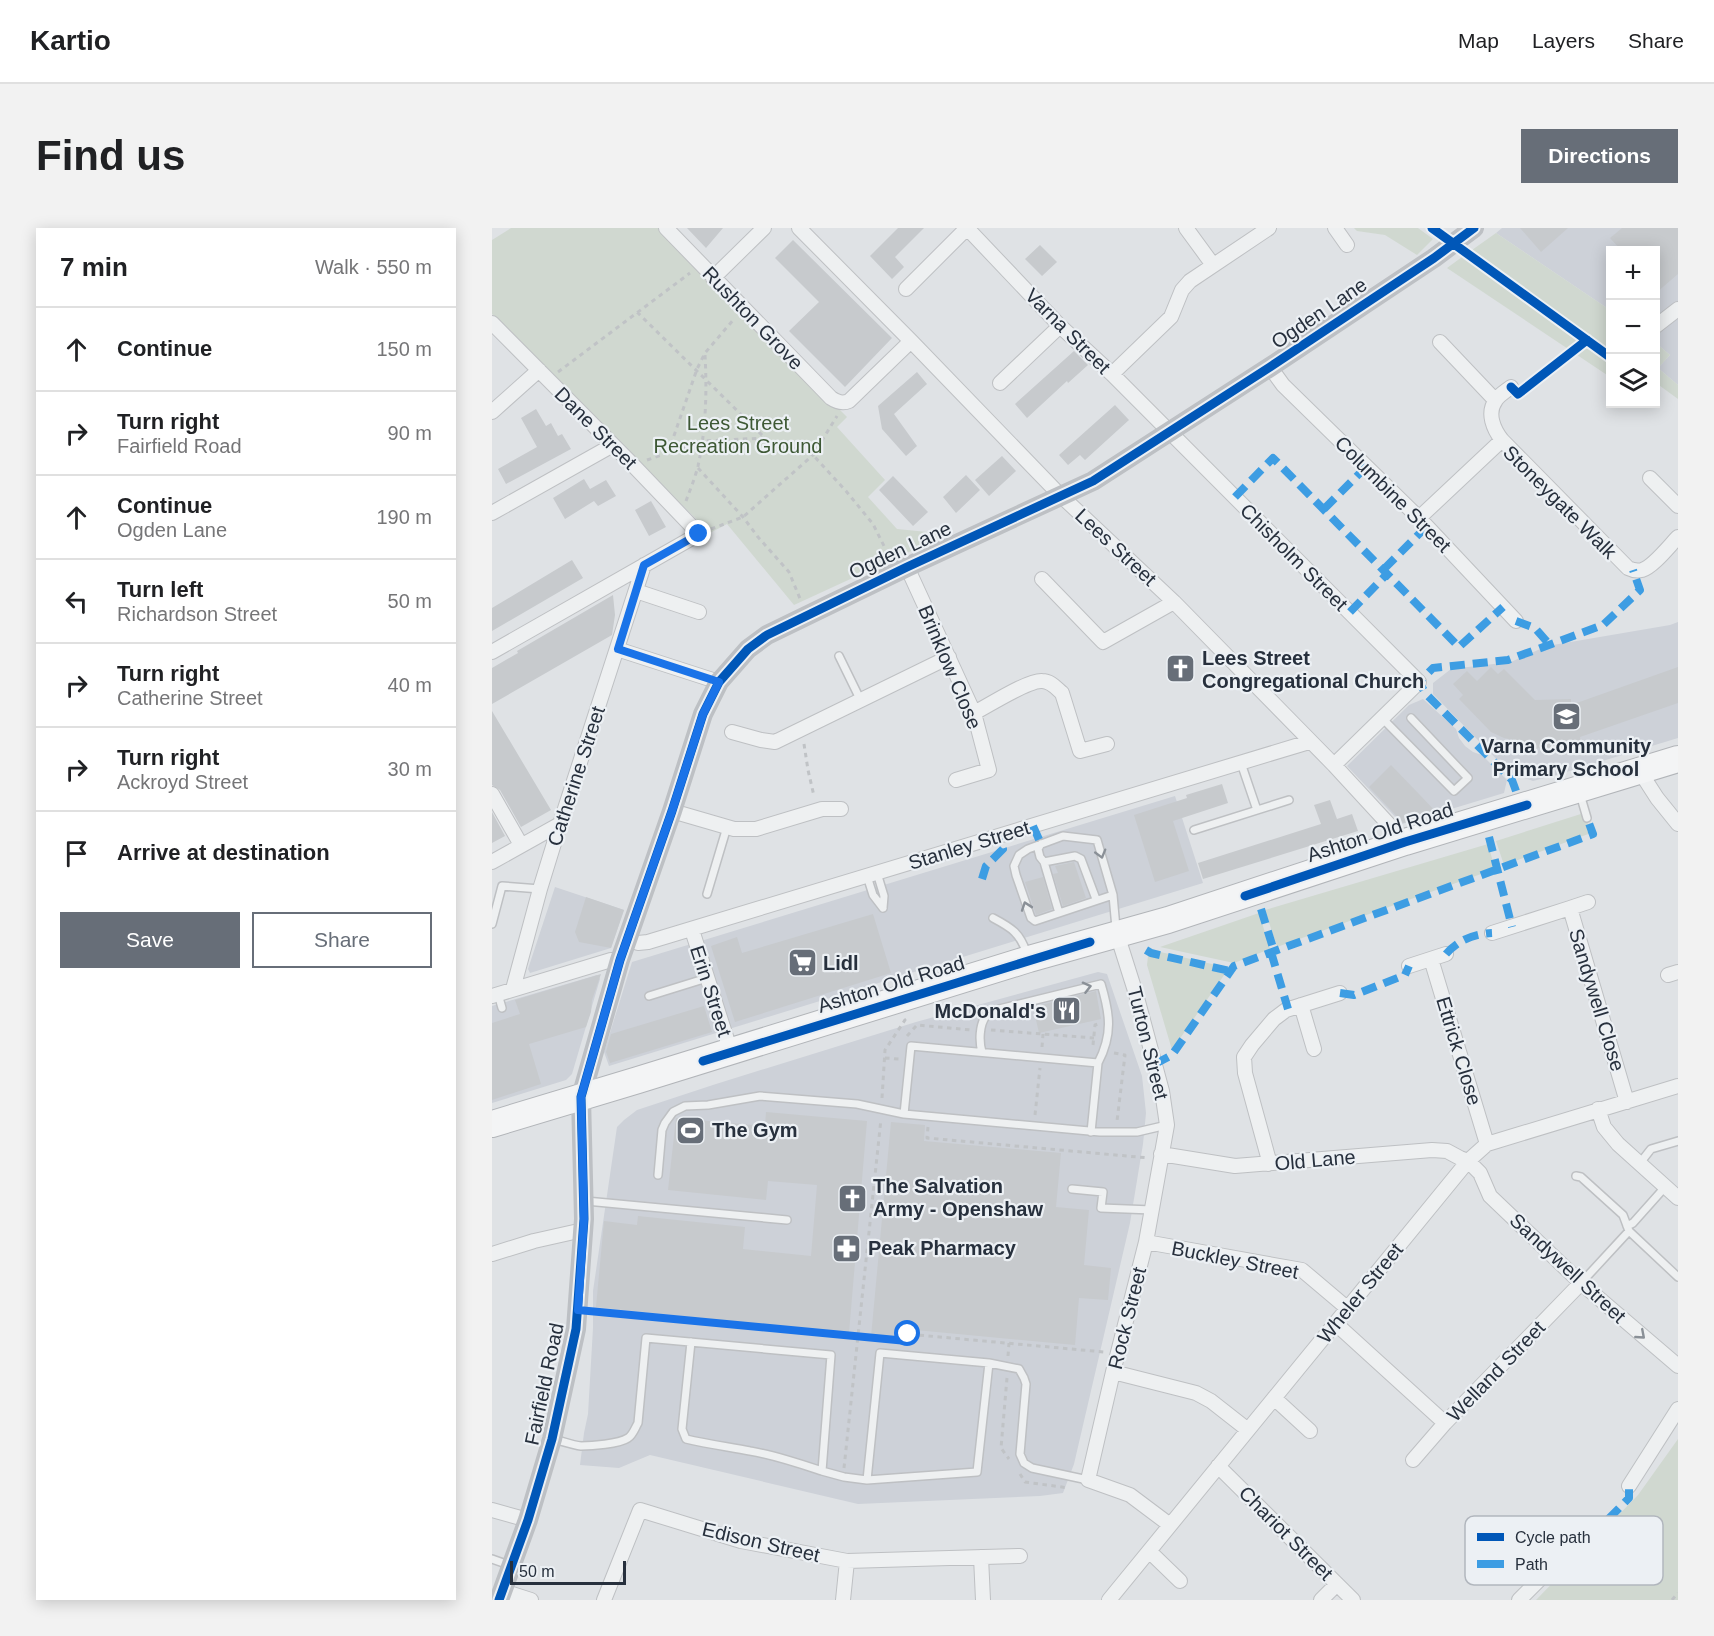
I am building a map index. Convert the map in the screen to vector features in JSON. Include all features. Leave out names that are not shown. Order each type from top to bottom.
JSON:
[{"type":"highway","name":"Ashton Old Road","points":[[492,1124],[731,1052],[902,1010],[1029,959],[1245,896],[1406,842],[1678,759]]},
{"type":"street","name":"Rushton Grove","points":[[666,228],[831,398],[844,403]]},
{"type":"street","points":[[713,278],[764,228]]},
{"type":"street","name":"Lees Street","points":[[799,228],[1061,496],[1174,602],[1406,842]]},
{"type":"street","points":[[906,289],[967,228]]},
{"type":"street","name":"Varna Street","points":[[967,228],[1060,326],[1170,432]]},
{"type":"street","points":[[1186,228],[1213,265]]},
{"type":"street","points":[[1112,374],[1171,316],[1182,290],[1190,281],[1269,228]]},
{"type":"street","points":[[1335,228],[1347,245]]},
{"type":"street","name":"Ogden Lane","points":[[581,1097],[620,960],[703,714],[719,682],[748,649],[767,635],[807,614],[1093,481],[1270,367],[1434,258],[1470,231]]},
{"type":"street","points":[[1660,323],[1678,309]]},
{"type":"street","name":"Dane Street","points":[[492,323],[699,534]]},
{"type":"street","points":[[1000,383],[1060,326]]},
{"type":"street","points":[[844,403],[853,398],[911,341]]},
{"type":"street","points":[[1440,342],[1496,400]]},
{"type":"street","name":"Columbine Street","points":[[1270,367],[1283,385],[1419,518],[1516,621]]},
{"type":"street","points":[[492,412],[544,375]]},
{"type":"street","points":[[1502,440],[1495,430],[1491,416],[1492,407],[1496,400],[1511,387]]},
{"type":"street","name":"Chisholm Street","points":[[1170,432],[1419,682],[1381,717]]},
{"type":"street","name":"Stoneygate Walk","points":[[1419,518],[1502,440],[1621,562],[1634,570],[1642,570],[1649,566],[1678,537]]},
{"type":"street","points":[[492,513],[613,445]]},
{"type":"street","points":[[1650,478],[1678,506]]},
{"type":"street","points":[[492,652],[699,534]]},
{"type":"street","name":"Catherine Street","points":[[513,989],[560,824],[644,565]]},
{"type":"street","name":"Brinklow Close","points":[[902,569],[949,657],[974,713],[989,770],[956,780]]},
{"type":"street","points":[[1042,579],[1104,642],[1174,602]]},
{"type":"street","points":[[636,591],[699,612]]},
{"type":"street","points":[[618,649],[719,682]]},
{"type":"street","points":[[732,732],[775,742],[949,657]]},
{"type":"street","points":[[974,713],[1024,686],[1046,682],[1062,693],[1080,752],[1107,744]]},
{"type":"street","points":[[1334,765],[1381,717]]},
{"type":"street","name":"Stanley Street","points":[[627,939],[638,943],[648,942],[692,930],[1310,742]]},
{"type":"street","points":[[1639,770],[1657,798],[1678,824]]},
{"type":"street","points":[[493,799],[521,845]]},
{"type":"street","points":[[672,811],[734,829],[756,829],[822,808],[841,809]]},
{"type":"street","points":[[492,862],[560,824]]},
{"type":"street","points":[[1570,908],[1588,902]]},
{"type":"street","name":"Sandywell Close","points":[[1492,933],[1570,908],[1628,1102]]},
{"type":"street","name":"Erin Street","points":[[692,930],[731,1052]]},
{"type":"street","name":"Turton Street","points":[[1117,934],[1162,1091],[1167,1125],[1160,1156]]},
{"type":"street","points":[[1409,966],[1446,954]]},
{"type":"street","name":"Ettrick Close","points":[[1431,959],[1487,1144]]},
{"type":"street","points":[[495,995],[610,960],[620,960]]},
{"type":"street","points":[[1268,1164],[1245,1073],[1244,1057],[1274,1019],[1286,1010],[1340,993]]},
{"type":"street","points":[[1301,1005],[1314,1049]]},
{"type":"street","name":"Wheler Street","points":[[1109,1600],[1468,1161],[1487,1144],[1678,1086]]},
{"type":"street","name":"Fairfield Road","points":[[501,1595],[528,1520],[552,1438],[576,1329],[584,1201],[581,1097]]},
{"type":"street","points":[[1598,1109],[1604,1127],[1618,1144],[1678,1198]]},
{"type":"street","name":"Old Lane","points":[[1160,1156],[1235,1166],[1432,1150],[1447,1151],[1468,1161]]},
{"type":"street","name":"Rock Street","points":[[1088,1480],[1146,1242],[1160,1156]]},
{"type":"street","name":"Sandywell Street","points":[[1468,1161],[1480,1173],[1490,1196],[1581,1283],[1678,1366]]},
{"type":"street","points":[[492,1254],[534,1240],[583,1230]]},
{"type":"street","name":"Buckley Street","points":[[1146,1242],[1302,1270],[1347,1308]]},
{"type":"street","name":"Welland Street","points":[[1413,1460],[1445,1423],[1581,1283]]},
{"type":"street","points":[[1335,1323],[1445,1423]]},
{"type":"street","points":[[1113,1372],[1196,1393],[1211,1401],[1248,1430]]},
{"type":"street","points":[[1274,1398],[1310,1431]]},
{"type":"street","points":[[1629,1486],[1678,1409]]},
{"type":"street","name":"Chariot Street","points":[[1218,1466],[1353,1600]]},
{"type":"street","points":[[1088,1480],[1130,1495],[1170,1525]]},
{"type":"street","points":[[492,1510],[528,1520]]},
{"type":"street","name":"Edison Street","points":[[604,1600],[640,1510],[741,1541],[847,1561],[1020,1556]]},
{"type":"street","points":[[1149,1551],[1180,1581]]},
{"type":"street","points":[[981,1557],[983,1600]]},
{"type":"street","points":[[843,1600],[847,1561]]},
{"type":"street","points":[[1321,1600],[1337,1584]]},
{"type":"street","points":[[1519,1600],[1534,1585]]},
{"type":"street","points":[[501,1595],[531,1600]]},
{"type":"lane","points":[[838,656],[861,700]]},
{"type":"lane","points":[[1381,717],[1454,791],[1468,778],[1412,718]]},
{"type":"lane","points":[[1241,763],[1257,810]]},
{"type":"lane","points":[[1578,789],[1587,818]]},
{"type":"lane","points":[[1194,830],[1289,800]]},
{"type":"lane","points":[[707,894],[727,827]]},
{"type":"lane","points":[[1113,895],[1035,921],[1031,918],[1014,866],[1019,855],[1028,849],[1063,836],[1097,840],[1113,895],[1117,934]]},
{"type":"lane","points":[[1041,844],[1038,849],[1059,913]]},
{"type":"lane","points":[[1044,862],[1075,856],[1082,859],[1096,899]]},
{"type":"lane","points":[[492,924],[502,886],[540,889]]},
{"type":"lane","points":[[993,918],[1014,930],[1022,940],[1029,959]]},
{"type":"lane","points":[[649,996],[707,978]]},
{"type":"lane","points":[[982,1052],[980,1045],[982,1026],[986,1016],[994,1010],[1101,984],[1109,1015],[1104,1052],[1098,1063],[1091,1132]]},
{"type":"lane","points":[[495,995],[502,1008]]},
{"type":"lane","points":[[904,1114],[911,1046],[1098,1063]]},
{"type":"lane","points":[[658,1175],[662,1130],[673,1112],[685,1106],[708,1105],[760,1096],[857,1104],[904,1114],[1091,1132],[1137,1132],[1167,1125]]},
{"type":"lane","points":[[1640,1163],[1651,1149],[1678,1141]]},
{"type":"lane","points":[[1576,1176],[1581,1177],[1623,1215],[1628,1228],[1678,1276]]},
{"type":"lane","points":[[1581,1283],[1666,1186]]},
{"type":"lane","points":[[1072,1189],[1103,1192],[1101,1208],[1152,1210]]},
{"type":"lane","points":[[584,1201],[787,1220]]},
{"type":"lane","points":[[552,1438],[579,1446],[618,1441],[628,1438],[633,1433],[638,1423],[646,1338],[831,1355],[822,1471]]},
{"type":"lane","points":[[691,1342],[682,1429],[686,1439],[788,1459],[843,1477],[867,1480],[977,1472],[989,1363]]},
{"type":"lane","points":[[867,1480],[880,1353],[989,1363],[1019,1369],[1026,1384],[1020,1454],[1024,1463],[1032,1468],[1088,1480]]},
{"type":"lane","points":[[492,1559],[512,1566]]},
{"type":"path","points":[[544,375],[701,265]]},
{"type":"path","points":[[668,453],[697,369],[705,353],[742,308]]},
{"type":"path","points":[[637,312],[765,438]]},
{"type":"path","points":[[681,514],[698,468],[703,441],[705,353]]},
{"type":"path","points":[[699,534],[743,517],[813,455],[844,403]]},
{"type":"path","points":[[632,464],[703,441],[765,438],[813,455],[873,524],[902,569]]},
{"type":"path","points":[[698,468],[789,572],[807,614]]},
{"type":"path","points":[[802,729],[817,810]]},
{"type":"path","points":[[843,1477],[882,1109],[885,1050],[905,1020],[902,1010]]},
{"type":"path","points":[[988,1037],[988,1029],[1094,1038]]},
{"type":"path","points":[[1042,1049],[1043,1034]]},
{"type":"path","points":[[1109,1053],[1125,1054],[1116,1132]]},
{"type":"path","points":[[1035,1119],[1041,1063]]},
{"type":"path","points":[[928,1123],[927,1138],[1160,1156]]},
{"type":"path","points":[[1032,1147],[1033,1140]]},
{"type":"path","points":[[578,1310],[907,1341],[908,1334],[1118,1353]]},
{"type":"path","points":[[1672,1600],[1678,1593]]},
{"type":"shaded area","points":[[1502,228],[1678,228],[1678,385],[1660,370],[1660,366],[1670,355],[1660,346],[1660,246],[1606,246],[1606,307],[1496,233]]},
{"type":"shaded area","name":"Varna Community Primary School","points":[[1678,622],[1678,738],[1560,774],[1533,781],[1509,772],[1433,694],[1433,683],[1451,669],[1511,662],[1547,646]]},
{"type":"shaded area","name":"Varna Community Primary School","points":[[1423,699],[1456,729],[1465,746],[1482,755],[1507,780],[1504,793],[1402,824],[1347,766],[1409,705]]},
{"type":"shaded area","points":[[1175,796],[1203,883],[609,1066],[604,1052],[632,962]]},
{"type":"shaded area","points":[[555,887],[624,910],[611,948],[530,973],[528,969]]},
{"type":"shaded area","points":[[1098,972],[1107,974],[1142,1076],[1146,1113],[1130,1223],[1074,1464],[1063,1493],[858,1504],[650,1455],[619,1468],[580,1465],[588,1414],[593,1291],[617,1127],[624,1120],[637,1110],[716,1084],[916,1022]]},
{"type":"shaded area","points":[[597,975],[600,979],[572,1074],[566,1080],[492,1103],[492,1006]]},
{"type":"green space","name":"Lees Street Recreation Ground","points":[[511,228],[658,228],[847,417],[837,427],[885,480],[868,497],[897,529],[948,534],[794,605],[727,524],[710,533],[492,314],[492,240]]},
{"type":"green space","points":[[1354,228],[1418,228],[1433,239],[1417,255],[1385,235],[1357,231]]},
{"type":"green space","points":[[1496,233],[1606,307],[1606,347],[1472,250]]},
{"type":"green space","points":[[1462,257],[1606,362],[1606,374],[1447,268]]},
{"type":"green space","points":[[1660,346],[1670,355],[1660,366]]},
{"type":"green space","points":[[1660,370],[1678,385],[1678,399],[1660,386]]},
{"type":"green space","points":[[1584,813],[1591,833],[1504,865],[1496,841]]},
{"type":"green space","points":[[1488,844],[1495,869],[1277,947],[1265,910]]},
{"type":"green space","points":[[1259,913],[1270,949],[1234,963],[1160,947]]},
{"type":"green space","points":[[1152,950],[1229,968],[1172,1050],[1147,965],[1148,956]]},
{"type":"green space","points":[[1678,1439],[1678,1600],[1536,1600],[1551,1585],[1663,1585],[1663,1516],[1618,1516],[1638,1495]]},
{"type":"building","points":[[687,228],[723,228],[706,248]]},
{"type":"building","points":[[898,228],[924,228],[895,257],[904,267],[892,279],[870,256]]},
{"type":"building","points":[[1520,228],[1568,228],[1541,252]]},
{"type":"building","points":[[1622,228],[1678,228],[1678,274],[1660,290],[1660,246],[1617,246],[1610,238]]},
{"type":"building","points":[[793,240],[892,338],[845,387],[789,331],[819,302],[775,258]]},
{"type":"building","points":[[1040,245],[1057,262],[1042,276],[1025,259]]},
{"type":"building","points":[[1074,351],[1088,365],[1027,418],[1015,404]]},
{"type":"building","points":[[917,372],[927,384],[894,414],[917,446],[906,456],[882,429],[878,406]]},
{"type":"building","points":[[1115,405],[1129,420],[1085,460],[1080,455],[1068,465],[1059,455]]},
{"type":"building","points":[[536,409],[546,426],[551,423],[558,436],[562,434],[571,449],[506,484],[498,469],[537,447],[521,418]]},
{"type":"building","points":[[1002,456],[1016,471],[989,496],[975,480]]},
{"type":"building","points":[[966,475],[980,490],[956,513],[943,497]]},
{"type":"building","points":[[893,476],[928,512],[913,526],[879,490]]},
{"type":"building","points":[[584,479],[590,489],[606,480],[616,496],[598,506],[594,501],[565,519],[553,498]]},
{"type":"building","points":[[651,501],[666,527],[649,536],[635,510]]},
{"type":"building","points":[[572,560],[583,578],[492,631],[492,608]]},
{"type":"building","points":[[613,595],[615,615],[612,635],[492,704],[492,668]]},
{"type":"building","points":[[1491,667],[1498,674],[1504,669],[1535,700],[1571,699],[1571,705],[1678,667],[1678,703],[1580,737],[1581,746],[1524,749],[1524,742],[1504,738],[1491,732],[1459,699],[1463,695],[1453,684],[1467,671],[1477,681]]},
{"type":"building","points":[[492,711],[551,810],[521,827],[500,790],[492,785]]},
{"type":"building","points":[[1391,765],[1437,813],[1403,823],[1369,787]]},
{"type":"building","points":[[1222,784],[1228,803],[1173,821],[1189,871],[1155,882],[1134,815]]},
{"type":"building","points":[[1330,800],[1337,819],[1352,814],[1358,831],[1203,879],[1198,863],[1321,824],[1314,805]]},
{"type":"building","points":[[492,812],[505,836],[492,843]]},
{"type":"building","points":[[1074,862],[1086,898],[1063,906],[1053,874],[1058,873],[1055,866]]},
{"type":"building","points":[[1043,877],[1052,909],[1036,915],[1025,882]]},
{"type":"building","points":[[586,897],[624,910],[611,948],[579,942],[575,932]]},
{"type":"building","name":"Lidl","points":[[873,914],[891,973],[735,1022],[711,946],[737,937],[742,953]]},
{"type":"building","points":[[601,974],[586,1027],[529,1044],[541,1084],[492,1100],[492,1023],[520,1014],[515,1000]]},
{"type":"building","name":"McDonald's","points":[[1096,991],[1101,1019],[1039,1033],[1033,1007]]},
{"type":"building","points":[[704,1006],[712,1032],[610,1063],[606,1052],[611,1034]]},
{"type":"building","points":[[766,1112],[867,1121],[849,1333],[596,1307],[604,1221],[637,1225],[638,1216],[745,1227],[743,1249],[811,1256],[817,1185],[768,1181],[766,1200],[668,1190],[676,1118],[765,1126]]},
{"type":"building","points":[[891,1122],[925,1125],[924,1141],[1061,1153],[1056,1207],[1089,1210],[1084,1265],[1111,1268],[1108,1300],[1079,1298],[1075,1345],[905,1329],[904,1340],[871,1337]]},
{"type":"marked path","points":[[1235,497],[1273,458],[1459,647],[1503,607]]},
{"type":"marked path","points":[[1324,509],[1367,466]]},
{"type":"marked path","points":[[1384,569],[1427,526]]},
{"type":"marked path","points":[[1516,791],[1512,780],[1426,694],[1419,682],[1433,668],[1508,660],[1603,625],[1640,590],[1633,570]]},
{"type":"marked path","points":[[1350,612],[1388,573]]},
{"type":"marked path","points":[[1516,621],[1535,628],[1549,644]]},
{"type":"marked path","points":[[1155,1064],[1172,1055],[1234,966],[1593,834],[1587,818]]},
{"type":"marked path","points":[[1033,826],[1041,844]]},
{"type":"marked path","points":[[982,879],[986,866],[1003,849],[998,836]]},
{"type":"marked path","points":[[1489,837],[1512,927]]},
{"type":"marked path","points":[[1261,909],[1274,951]]},
{"type":"marked path","points":[[1446,954],[1467,939],[1492,933]]},
{"type":"marked path","points":[[1146,950],[1230,971]]},
{"type":"marked path","points":[[1271,952],[1288,1009]]},
{"type":"marked path","points":[[1340,993],[1354,995],[1405,975],[1409,966]]},
{"type":"marked path","points":[[1611,1516],[1629,1498],[1629,1486]]},
{"type":"cycle path","points":[[1432,228],[1606,354]]},
{"type":"cycle path","points":[[499,1600],[528,1520],[552,1439],[576,1329],[584,1219],[581,1097],[620,960],[703,714],[719,682],[748,649],[767,635],[1093,481],[1270,367],[1434,258],[1474,228]]},
{"type":"cycle path","points":[[1511,387],[1518,394],[1587,340]]},
{"type":"cycle path","points":[[1245,896],[1405,842],[1527,805]]},
{"type":"cycle path","points":[[703,1061],[1090,942]]},
{"type":"place","name":"Lees Street Congregational Church","points":[[1181,669]]},
{"type":"place","name":"Varna Community Primary School","points":[[1566,716]]},
{"type":"place","name":"Lidl","points":[[802,963]]},
{"type":"place","name":"McDonald's","points":[[1067,1011]]},
{"type":"place","name":"The Gym","points":[[691,1130]]},
{"type":"place","name":"The Salvation Army - Openshaw","points":[[852,1198]]},
{"type":"place","name":"Peak Pharmacy","points":[[847,1248]]},
{"type":"route","points":[[699,534],[644,565],[618,649],[719,682],[703,714],[620,960],[581,1097],[584,1219],[578,1310],[907,1341],[908,1334]]}]
